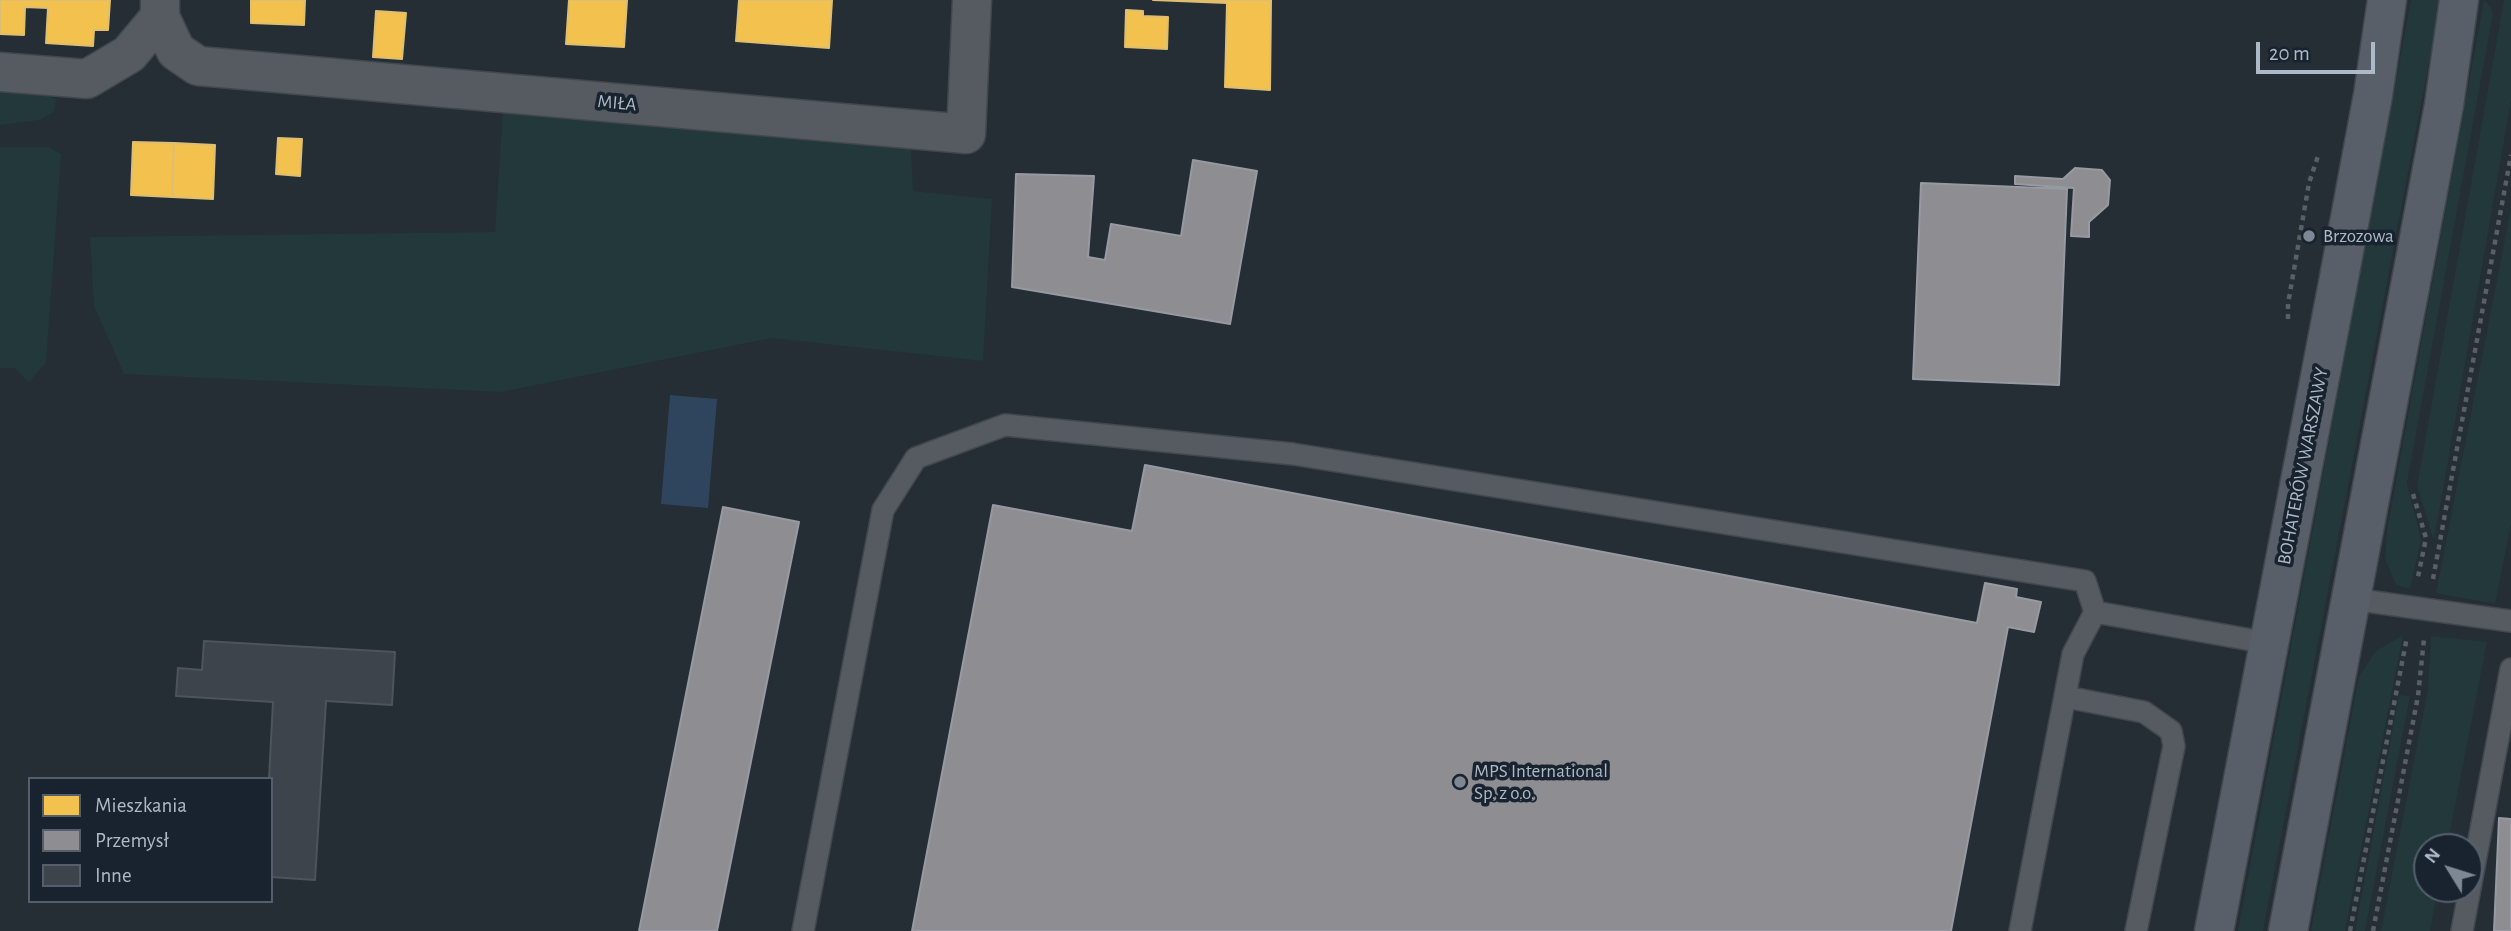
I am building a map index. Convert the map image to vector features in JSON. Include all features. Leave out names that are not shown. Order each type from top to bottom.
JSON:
[{"type":"street","name":"MIŁA","points":[[160,9],[176,51],[198,66],[966,134],[972,0]]},
{"type":"street","name":"BOHATERÓW WARSZAWY","points":[[2214,931],[2365,135],[2387,0]]},
{"type":"street","points":[[2288,931],[2441,118],[2459,0]]},
{"type":"street","points":[[0,72],[87,79],[129,54],[160,9]]},
{"type":"lane","points":[[803,931],[883,510],[916,458],[1005,425],[1293,454],[2085,581],[2095,612],[2073,654],[2020,931]]},
{"type":"lane","points":[[2352,599],[2511,621]]},
{"type":"lane","points":[[2095,612],[2268,643]]},
{"type":"lane","points":[[2462,931],[2511,669]]},
{"type":"lane","points":[[2066,697],[2144,712],[2171,732],[2174,746],[2136,931]]},
{"type":"path","points":[[2350,931],[2420,609],[2511,155]]},
{"type":"path","points":[[2373,931],[2418,696],[2420,609],[2426,538],[2412,488]]},
{"type":"green space","points":[[2411,0],[2441,0],[2263,931],[2238,931]]},
{"type":"green space","points":[[2484,0],[2491,7],[2493,14],[2407,483],[2421,540],[2410,589],[2396,585],[2385,559],[2387,530]]},
{"type":"green space","points":[[2504,0],[2511,0],[2511,101],[2434,541],[2417,486]]},
{"type":"green space","points":[[0,90],[38,92],[56,99],[54,112],[40,120],[0,125]]},
{"type":"green space","points":[[503,110],[555,111],[911,148],[913,191],[992,199],[983,361],[772,338],[501,392],[124,374],[94,306],[90,237],[495,232]]},
{"type":"green space","points":[[0,147],[49,147],[61,154],[46,363],[29,382],[15,368],[0,368]]},
{"type":"green space","points":[[2511,208],[2511,525],[2495,604],[2436,593]]},
{"type":"green space","points":[[2403,635],[2345,931],[2311,931],[2359,676],[2376,651]]},
{"type":"green space","points":[[2431,636],[2487,642],[2450,833],[2413,833],[2413,903],[2435,903],[2430,931],[2381,931],[2428,688]]},
{"type":"green space","points":[[2399,695],[2410,696],[2365,931],[2355,931]]},
{"type":"water","points":[[670,395],[717,399],[708,508],[661,504]]},
{"type":"building: Mieszkania","points":[[0,0],[110,0],[108,30],[94,30],[93,46],[46,43],[48,8],[25,7],[24,35],[0,34]]},
{"type":"building: Mieszkania","points":[[251,0],[305,0],[304,25],[251,23]]},
{"type":"building: Mieszkania","points":[[569,0],[627,0],[624,47],[566,44]]},
{"type":"building: Mieszkania","points":[[739,0],[832,0],[829,48],[736,41]]},
{"type":"building: Mieszkania","points":[[1153,0],[1271,0],[1270,90],[1225,87],[1227,3]]},
{"type":"building: Mieszkania","points":[[1126,10],[1143,11],[1143,16],[1168,17],[1167,49],[1125,47]]},
{"type":"building: Mieszkania","points":[[376,11],[406,13],[402,59],[373,57]]},
{"type":"building: Mieszkania","points":[[278,138],[302,139],[300,176],[276,174]]},
{"type":"building: Mieszkania","points":[[133,142],[174,143],[172,197],[131,195]]},
{"type":"building: Mieszkania","points":[[174,143],[215,145],[213,199],[172,197]]},
{"type":"building: Przemysł","points":[[1193,160],[1257,171],[1230,324],[1012,287],[1016,174],[1094,176],[1088,257],[1105,260],[1111,224],[1181,236]]},
{"type":"building: Przemysł","points":[[2075,168],[2102,170],[2110,180],[2108,205],[2089,222],[2089,237],[2071,236],[2074,188],[2015,184],[2015,176],[2063,179]]},
{"type":"building: Przemysł","points":[[1921,183],[2067,189],[2059,385],[1913,379]]},
{"type":"building: Przemysł","name":"MPS International Sp. z o.o.","points":[[1145,465],[1977,623],[1985,583],[2017,589],[2016,597],[2041,602],[2034,632],[2008,627],[1951,931],[912,931],[993,505],[1132,531]]},
{"type":"building: Przemysł","points":[[723,507],[799,522],[717,931],[639,931]]},
{"type":"building: Przemysł","points":[[2499,818],[2511,819],[2511,931],[2494,931]]},
{"type":"building: Inne","points":[[204,641],[395,652],[392,705],[326,701],[315,880],[273,877],[273,777],[269,777],[273,702],[176,696],[178,668],[202,670]]},
{"type":"place","name":"Brzozowa","points":[[2309,236]]},
{"type":"place","name":"MPS International Sp. z o.o.","points":[[1460,782]]}]
